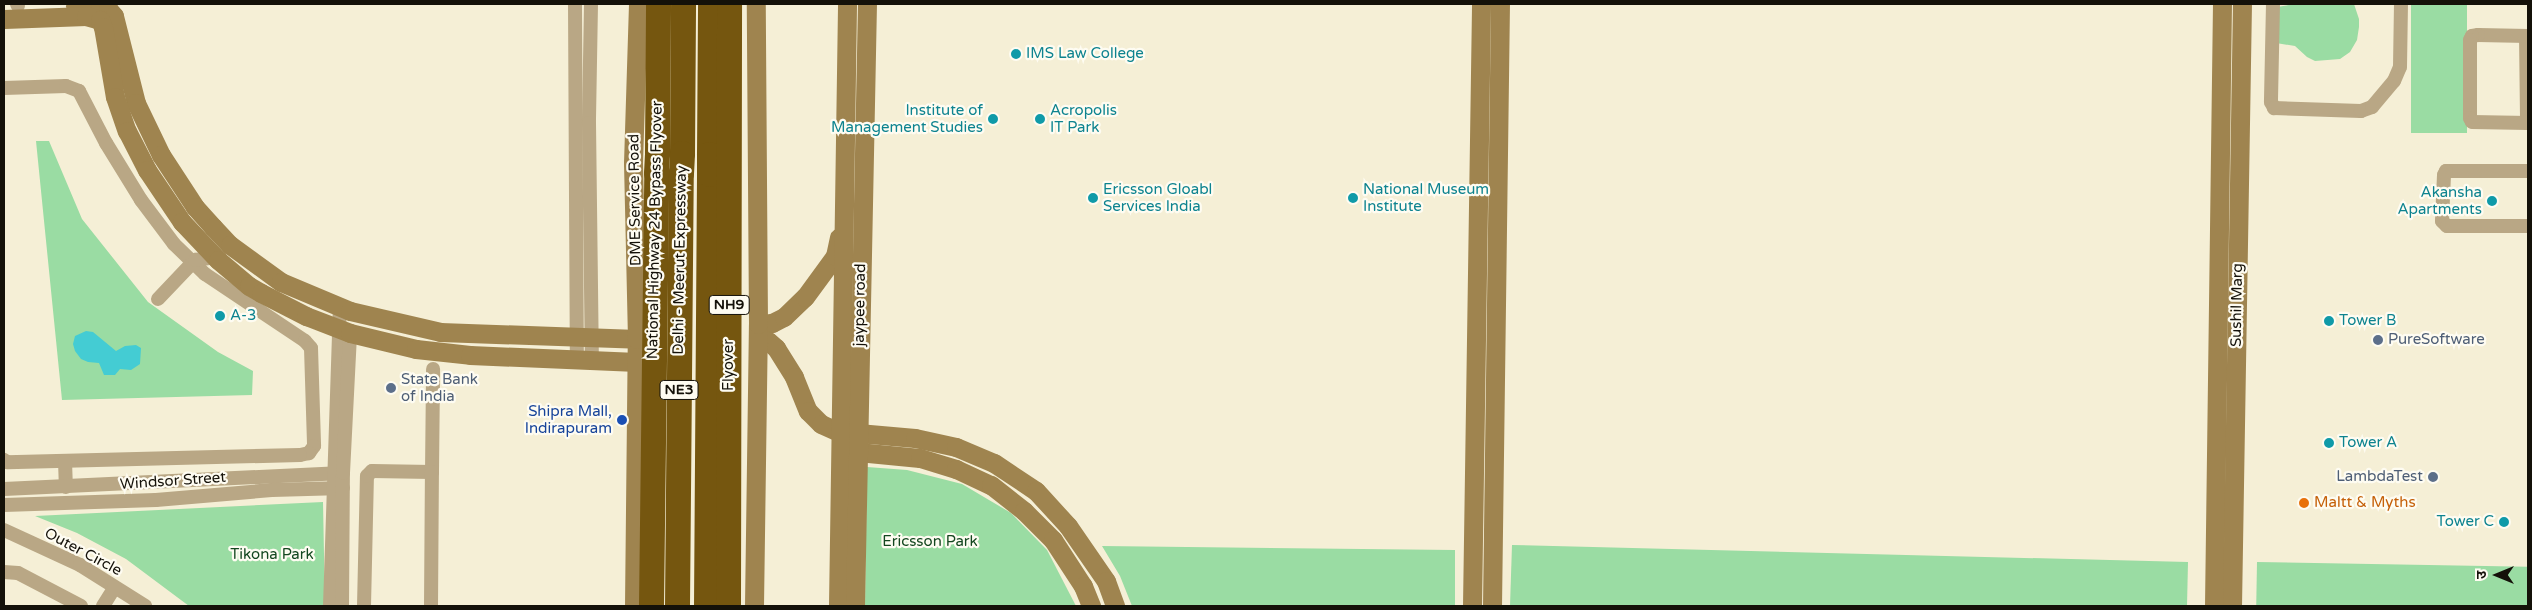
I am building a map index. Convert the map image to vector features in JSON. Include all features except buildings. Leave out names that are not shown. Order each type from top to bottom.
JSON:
[{"type":"highway","name":"National Highway 24 Bypass Flyover","points":[[651,606],[658,4]]},
{"type":"highway","name":"Delhi - Meerut Expressway","points":[[677,606],[683,4]]},
{"type":"highway","name":"Delhi - Meerut Expressway","points":[[706,606],[710,4]]},
{"type":"highway","name":"Flyover","points":[[728,606],[729,4]]},
{"type":"street","points":[[575,4],[585,339]]},
{"type":"street","points":[[584,359],[591,4]]},
{"type":"street","name":"DME Service Road","points":[[634,606],[637,340],[634,163],[638,4]]},
{"type":"street","points":[[754,606],[758,331],[756,4]]},
{"type":"street","points":[[838,606],[849,433],[845,217],[847,4]]},
{"type":"street","name":"jaypee road","points":[[855,606],[858,452],[849,433],[867,4]]},
{"type":"street","points":[[1472,606],[1481,4]]},
{"type":"street","points":[[1492,606],[1500,4]]},
{"type":"street","name":"Sushil Marg","points":[[2214,606],[2222,4]]},
{"type":"street","name":"Sushil Marg","points":[[2232,606],[2242,4]]},
{"type":"street","points":[[2273,4],[2271,102],[2274,108],[2361,111],[2372,107],[2394,81],[2400,67],[2401,4]]},
{"type":"street","points":[[9,8],[96,6],[108,9],[118,26],[128,78],[148,131],[195,207],[230,245],[258,268],[281,282],[345,309],[440,332],[637,340]]},
{"type":"street","points":[[9,8],[86,16],[100,20],[103,27],[115,97],[127,131],[147,170],[182,222],[236,277],[261,293],[306,316],[345,331],[416,349],[470,355],[637,362]]},
{"type":"street","points":[[575,26],[591,27]]},
{"type":"street","points":[[2472,36],[2527,36],[2527,123],[2472,122],[2470,40],[2472,36]]},
{"type":"street","points":[[4,88],[66,86],[80,91],[106,143],[141,200],[174,244],[192,263],[298,335],[310,348],[314,446],[309,452],[300,455],[7,462],[4,460]]},
{"type":"street","points":[[634,163],[756,164]]},
{"type":"street","points":[[2528,171],[2446,171],[2444,175],[2442,222],[2447,226],[2528,226]]},
{"type":"street","points":[[758,331],[784,317],[805,298],[834,256],[845,217]]},
{"type":"street","points":[[158,299],[195,260],[216,257]]},
{"type":"street","points":[[342,606],[338,473],[345,309]]},
{"type":"street","points":[[758,331],[776,348],[794,377],[808,411],[821,424],[849,433],[916,438],[956,447],[994,463],[1036,491],[1068,526],[1106,581],[1115,606]]},
{"type":"street","points":[[431,606],[432,369]]},
{"type":"street","points":[[858,452],[920,458],[956,469],[991,484],[1024,511],[1054,540],[1083,586],[1091,606]]},
{"type":"street","points":[[65,461],[66,487]]},
{"type":"street","points":[[364,606],[367,476],[372,471],[432,472]]},
{"type":"street","name":"Windsor Street","points":[[4,489],[338,473]]},
{"type":"street","points":[[330,606],[338,489]]},
{"type":"street","name":"Windsor Street","points":[[4,505],[156,500],[272,490],[338,489]]},
{"type":"street","name":"Outer Circle","points":[[4,530],[80,566],[145,606]]},
{"type":"street","points":[[4,572],[18,573],[81,606]]},
{"type":"street","points":[[103,606],[115,587]]},
{"type":"green space","points":[[2295,4],[2354,4],[2359,19],[2359,27],[2357,40],[2350,52],[2340,59],[2315,61],[2307,57],[2295,46],[2276,43],[2277,7]]},
{"type":"green space","points":[[2411,4],[2467,4],[2467,133],[2411,133]]},
{"type":"green space","points":[[36,141],[49,141],[82,219],[148,302],[218,352],[253,371],[252,395],[62,400]]},
{"type":"green space","name":"Ericsson Park","points":[[867,467],[907,470],[962,484],[1011,513],[1047,550],[1076,606],[865,606]]},
{"type":"green space","name":"Tikona Park","points":[[323,502],[325,606],[189,606],[126,559],[77,533],[35,516]]},
{"type":"green space","points":[[1512,545],[2188,562],[2187,606],[1510,606]]},
{"type":"green space","points":[[1102,546],[1455,550],[1455,606],[1132,606],[1120,576]]},
{"type":"green space","points":[[2257,562],[2528,567],[2527,606],[2256,606]]},
{"type":"water","points":[[86,331],[93,332],[116,351],[125,346],[136,345],[141,348],[140,364],[131,370],[120,369],[115,375],[104,375],[99,363],[81,359],[75,351],[73,344],[75,336]]},
{"type":"place","name":"IMS Law College","points":[[1016,54]]},
{"type":"place","name":"Institute of Management Studies","points":[[993,119]]},
{"type":"place","name":"Acropolis IT Park","points":[[1040,119]]},
{"type":"place","name":"Ericsson Gloabl Services India","points":[[1093,198]]},
{"type":"place","name":"National Museum Institute","points":[[1353,198]]},
{"type":"place","name":"Akansha Apartments","points":[[2492,201]]},
{"type":"place","name":"A-3","points":[[220,316]]},
{"type":"place","name":"Tower B","points":[[2329,321]]},
{"type":"place","name":"PureSoftware","points":[[2378,340]]},
{"type":"place","name":"State Bank of India","points":[[391,388]]},
{"type":"place","name":"Shipra Mall, Indirapuram","points":[[622,420]]},
{"type":"place","name":"Tower A","points":[[2329,443]]},
{"type":"place","name":"LambdaTest","points":[[2433,477]]},
{"type":"place","name":"Maltt & Myths","points":[[2304,503]]},
{"type":"place","name":"Tower C","points":[[2504,522]]}]
